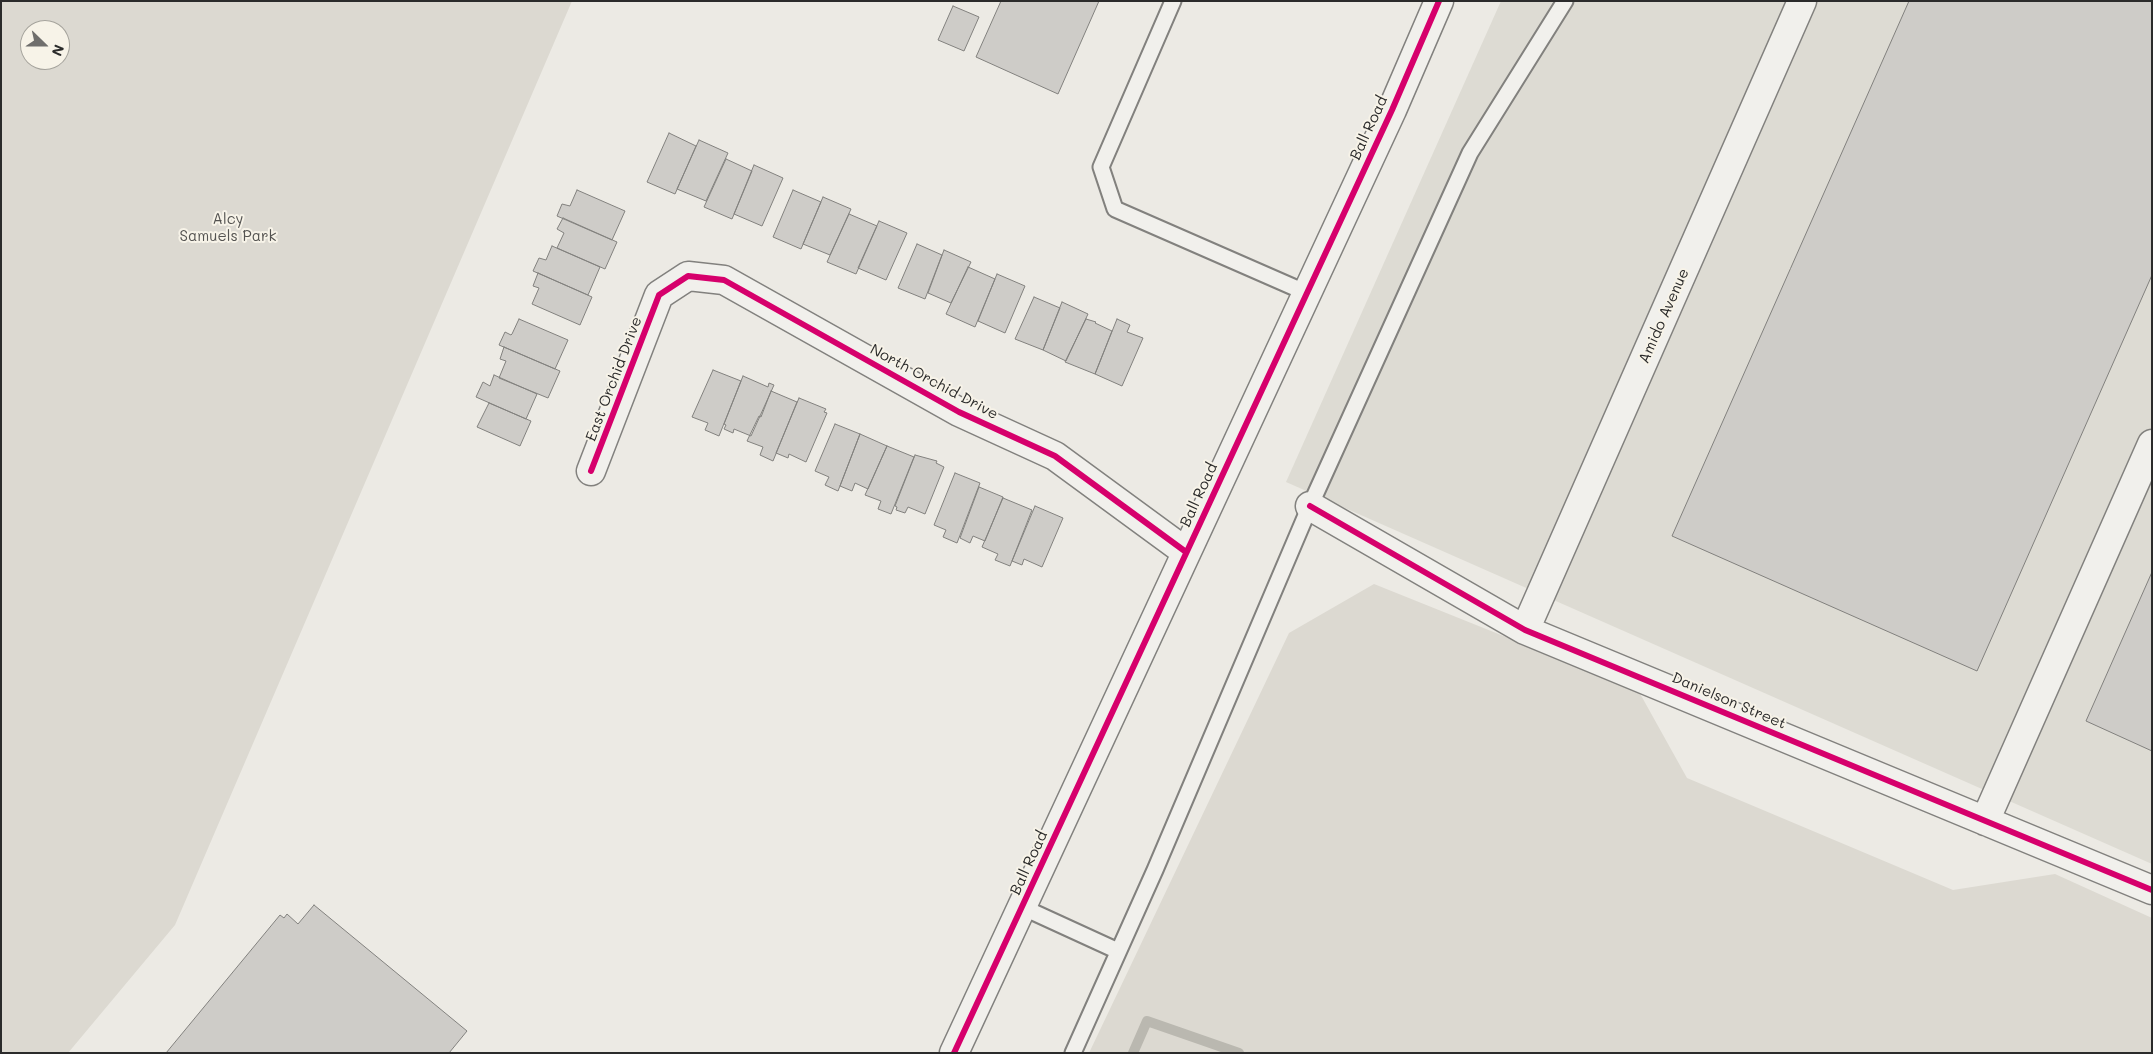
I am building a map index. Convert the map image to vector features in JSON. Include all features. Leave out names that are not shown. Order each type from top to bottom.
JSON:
[{"type":"street","name":"Ball Road","points":[[954,1053],[1392,110],[1439,1]]},
{"type":"street","name":"Amido Avenue","points":[[1525,630],[1802,1]]},
{"type":"street","name":"North Orchid Drive","points":[[659,295],[688,276],[724,280],[958,412],[1055,456],[1186,552]]},
{"type":"street","name":"East Orchid Drive","points":[[592,471],[659,295]]},
{"type":"street","points":[[1985,821],[2152,444]]},
{"type":"street","name":"Danielson Street","points":[[1310,506],[1525,630],[2152,890]]},
{"type":"lane","points":[[1173,1],[1101,167],[1115,209],[1307,293]]},
{"type":"lane","points":[[1073,1053],[1310,506],[1470,153],[1565,1]]},
{"type":"lane","points":[[1022,907],[1118,951]]},
{"type":"shaded area","points":[[1501,1],[2152,1],[2152,864],[1286,482]]},
{"type":"green space","name":"Alcy Samuels Park","points":[[1,1],[572,1],[175,925],[68,1053],[1,1053]]},
{"type":"green space","points":[[1374,584],[1638,690],[1687,778],[1953,890],[2055,874],[2152,918],[2152,1053],[1089,1053],[1289,633]]},
{"type":"building","points":[[1001,1],[1099,1],[1058,94],[976,57]]},
{"type":"building","points":[[1909,1],[2152,1],[2152,275],[1977,671],[1672,536]]},
{"type":"building","points":[[953,6],[979,17],[964,51],[938,40]]},
{"type":"building","points":[[669,133],[696,146],[675,194],[647,182]]},
{"type":"building","points":[[699,140],[728,153],[706,201],[677,189]]},
{"type":"building","points":[[726,159],[752,171],[732,219],[704,207]]},
{"type":"building","points":[[754,165],[783,178],[762,226],[734,214]]},
{"type":"building","points":[[577,190],[625,211],[612,240],[557,216],[562,204],[570,206]]},
{"type":"building","points":[[793,190],[821,202],[801,249],[773,237]]},
{"type":"building","points":[[823,197],[851,209],[830,255],[803,244]]},
{"type":"building","points":[[849,214],[877,226],[856,274],[827,262]]},
{"type":"building","points":[[563,218],[617,242],[605,269],[557,248],[564,233],[557,229]]},
{"type":"building","points":[[879,221],[907,233],[886,280],[858,268]]},
{"type":"building","points":[[917,244],[942,255],[925,299],[898,288]]},
{"type":"building","points":[[552,246],[600,267],[588,295],[533,271],[539,258],[546,260]]},
{"type":"building","points":[[944,250],[971,262],[951,303],[928,293]]},
{"type":"building","points":[[968,267],[995,279],[975,327],[946,314]]},
{"type":"building","points":[[538,273],[592,297],[580,325],[532,304],[539,288],[533,286]]},
{"type":"building","points":[[997,274],[1025,286],[1005,333],[978,321]]},
{"type":"building","points":[[1034,297],[1060,308],[1043,350],[1015,339]]},
{"type":"building","points":[[1062,302],[1088,314],[1066,361],[1043,350]]},
{"type":"building","points":[[519,319],[568,340],[555,369],[499,345],[505,332],[512,334]]},
{"type":"building","points":[[1086,319],[1112,331],[1095,374],[1065,362]]},
{"type":"building","points":[[1117,319],[1130,325],[1127,332],[1143,338],[1122,386],[1095,374]]},
{"type":"building","points":[[504,347],[560,371],[548,398],[499,378],[506,361],[500,359]]},
{"type":"building","points":[[713,370],[741,381],[719,436],[705,430],[708,423],[692,417]]},
{"type":"building","points":[[494,375],[537,394],[526,419],[476,397],[483,382],[490,386]]},
{"type":"building","points":[[743,376],[768,387],[769,383],[774,385],[751,436],[734,429],[733,433],[724,429],[726,425],[724,424]]},
{"type":"building","points":[[771,391],[797,402],[773,461],[760,455],[763,447],[747,441],[759,416],[761,417]]},
{"type":"building","points":[[799,398],[826,409],[824,412],[827,413],[806,462],[789,454],[788,458],[776,453]]},
{"type":"building","points":[[489,403],[531,421],[520,446],[477,427]]},
{"type":"building","points":[[835,424],[860,434],[838,491],[825,485],[829,477],[815,471]]},
{"type":"building","points":[[860,434],[887,446],[868,489],[855,483],[852,491],[840,486]]},
{"type":"building","points":[[887,446],[914,457],[891,514],[878,509],[881,501],[865,495]]},
{"type":"building","points":[[915,455],[937,461],[936,463],[944,467],[925,514],[908,507],[905,513],[896,510],[897,507],[895,506]]},
{"type":"building","points":[[955,473],[980,483],[957,543],[943,537],[946,530],[934,525]]},
{"type":"building","points":[[979,487],[1003,497],[985,541],[973,536],[970,543],[960,538]]},
{"type":"building","points":[[1003,498],[1032,510],[1010,566],[995,560],[998,554],[982,547]]},
{"type":"building","points":[[1035,506],[1063,518],[1042,567],[1024,559],[1022,565],[1012,561]]},
{"type":"building","points":[[2152,572],[2152,751],[2086,721]]},
{"type":"building","points":[[314,905],[467,1031],[449,1053],[166,1053],[280,915],[284,918],[287,914],[298,924]]},
{"type":"waterway","points":[[1133,1053],[1147,1021],[1239,1053]]},
{"type":"cycle path","points":[[954,1053],[1392,110],[1439,1]]},
{"type":"cycle path","points":[[591,471],[659,295],[688,276],[724,280],[959,412],[1055,456],[1186,552]]},
{"type":"cycle path","points":[[1310,506],[1525,630],[2152,890]]}]
